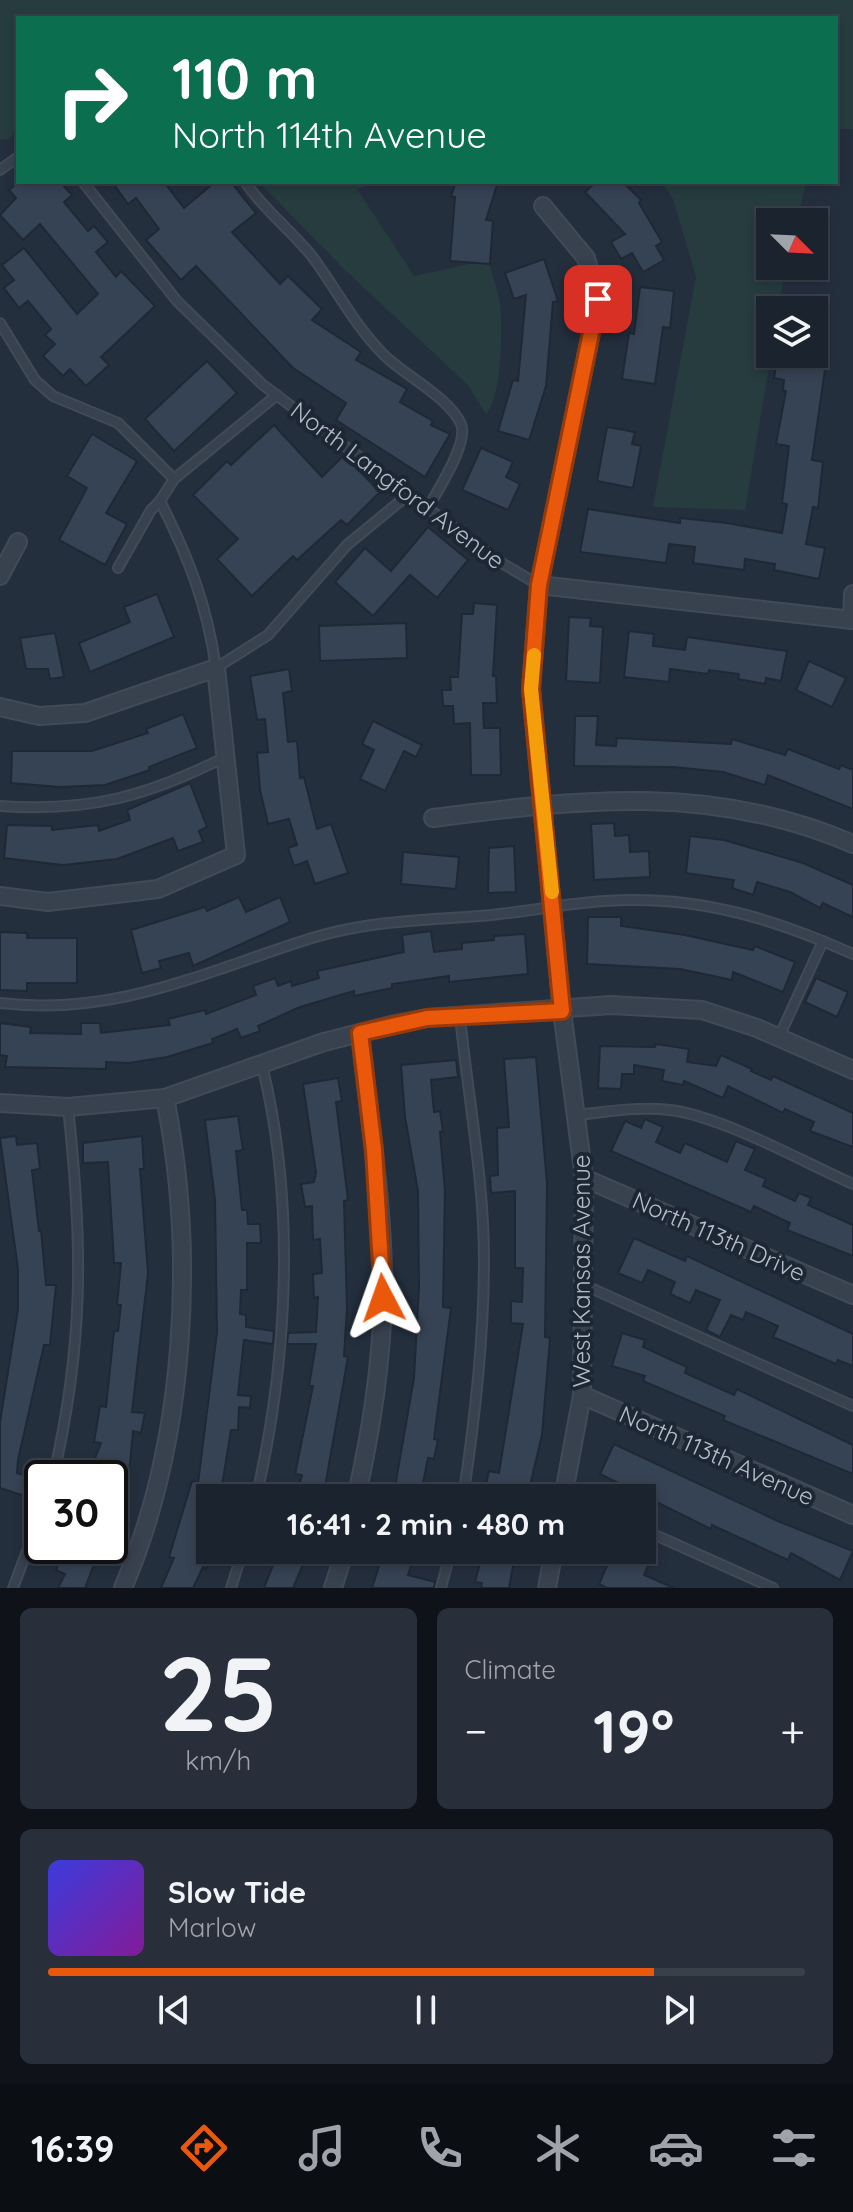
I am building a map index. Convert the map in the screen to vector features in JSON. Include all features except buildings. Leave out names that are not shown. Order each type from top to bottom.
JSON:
[{"type":"street","name":"West Kansas Avenue","points":[[543,206],[586,258],[598,299],[539,585],[531,689],[562,1011],[584,1178],[582,1395],[568,1484]]},
{"type":"street","points":[[0,576],[18,542]]},
{"type":"street","name":"North Langford Avenue","points":[[539,585],[852,620]]},
{"type":"street","points":[[852,620],[853,594]]},
{"type":"street","points":[[0,707],[39,716],[85,713],[216,668],[236,855],[158,889],[48,902],[0,896]]},
{"type":"street","points":[[433,818],[544,804],[635,798],[710,803],[812,827],[853,844]]},
{"type":"street","points":[[0,1103],[68,1107],[165,1098],[360,1033],[427,1018],[562,1011],[611,1005],[676,1006],[732,1018],[853,1070]]},
{"type":"street","points":[[359,1484],[371,1430],[383,1298],[374,1150],[360,1033]]},
{"type":"street","points":[[123,1588],[158,1475],[177,1361],[182,1242],[177,1171],[165,1098]]},
{"type":"street","name":"North 113th Drive","points":[[584,1178],[853,1295]]},
{"type":"street","name":"North 113th Avenue","points":[[582,1395],[853,1515]]},
{"type":"street","points":[[333,1588],[341,1564]]},
{"type":"street","points":[[547,1588],[551,1564]]},
{"type":"lane","name":"North Langford Avenue","points":[[85,184],[177,301],[277,395],[500,562],[539,585]]},
{"type":"lane","points":[[246,184],[263,208],[309,253],[357,323],[384,355],[444,404],[462,425],[462,439],[456,457],[428,508]]},
{"type":"lane","points":[[0,323],[35,380],[53,396],[118,423],[174,479]]},
{"type":"lane","points":[[118,568],[151,510],[174,479],[277,395]]},
{"type":"lane","points":[[160,501],[192,565],[209,625],[216,668],[268,635],[347,545],[409,494]]},
{"type":"lane","points":[[0,806],[60,809],[104,804],[149,790],[225,757]]},
{"type":"lane","points":[[0,1003],[81,1002],[142,994],[186,983],[338,931],[405,919],[481,916],[630,900],[692,903],[763,918],[853,954]]},
{"type":"lane","points":[[779,1037],[823,941]]},
{"type":"lane","points":[[460,1016],[478,1143],[484,1260],[480,1356],[465,1484]]},
{"type":"lane","points":[[258,1484],[278,1358],[283,1250],[278,1156],[262,1065]]},
{"type":"lane","points":[[57,1460],[79,1327],[80,1251],[68,1107]]},
{"type":"lane","points":[[577,1115],[650,1109],[678,1111],[731,1130],[853,1184]]},
{"type":"lane","points":[[583,1285],[853,1406]]},
{"type":"lane","points":[[656,1535],[773,1588]]},
{"type":"lane","points":[[13,1588],[24,1559]]},
{"type":"lane","points":[[231,1588],[239,1564]]},
{"type":"lane","points":[[441,1588],[447,1564]]},
{"type":"green space","points":[[0,0],[853,0],[853,129],[838,129],[838,16],[16,16],[16,130],[10,139],[0,140]]},
{"type":"green space","points":[[261,184],[371,184],[357,189],[414,276],[488,260],[500,302],[501,339],[498,382],[486,414],[468,385],[345,270]]},
{"type":"green space","points":[[662,184],[806,184],[800,208],[756,208],[756,280],[783,280],[781,296],[756,296],[756,368],[769,368],[745,510],[653,507],[696,277],[673,199]]},
{"type":"slow traffic","points":[[534,655],[531,689],[552,892]]},
{"type":"route","points":[[383,1298],[374,1150],[360,1033],[427,1018],[562,1011],[531,689],[539,585],[598,299]]}]
